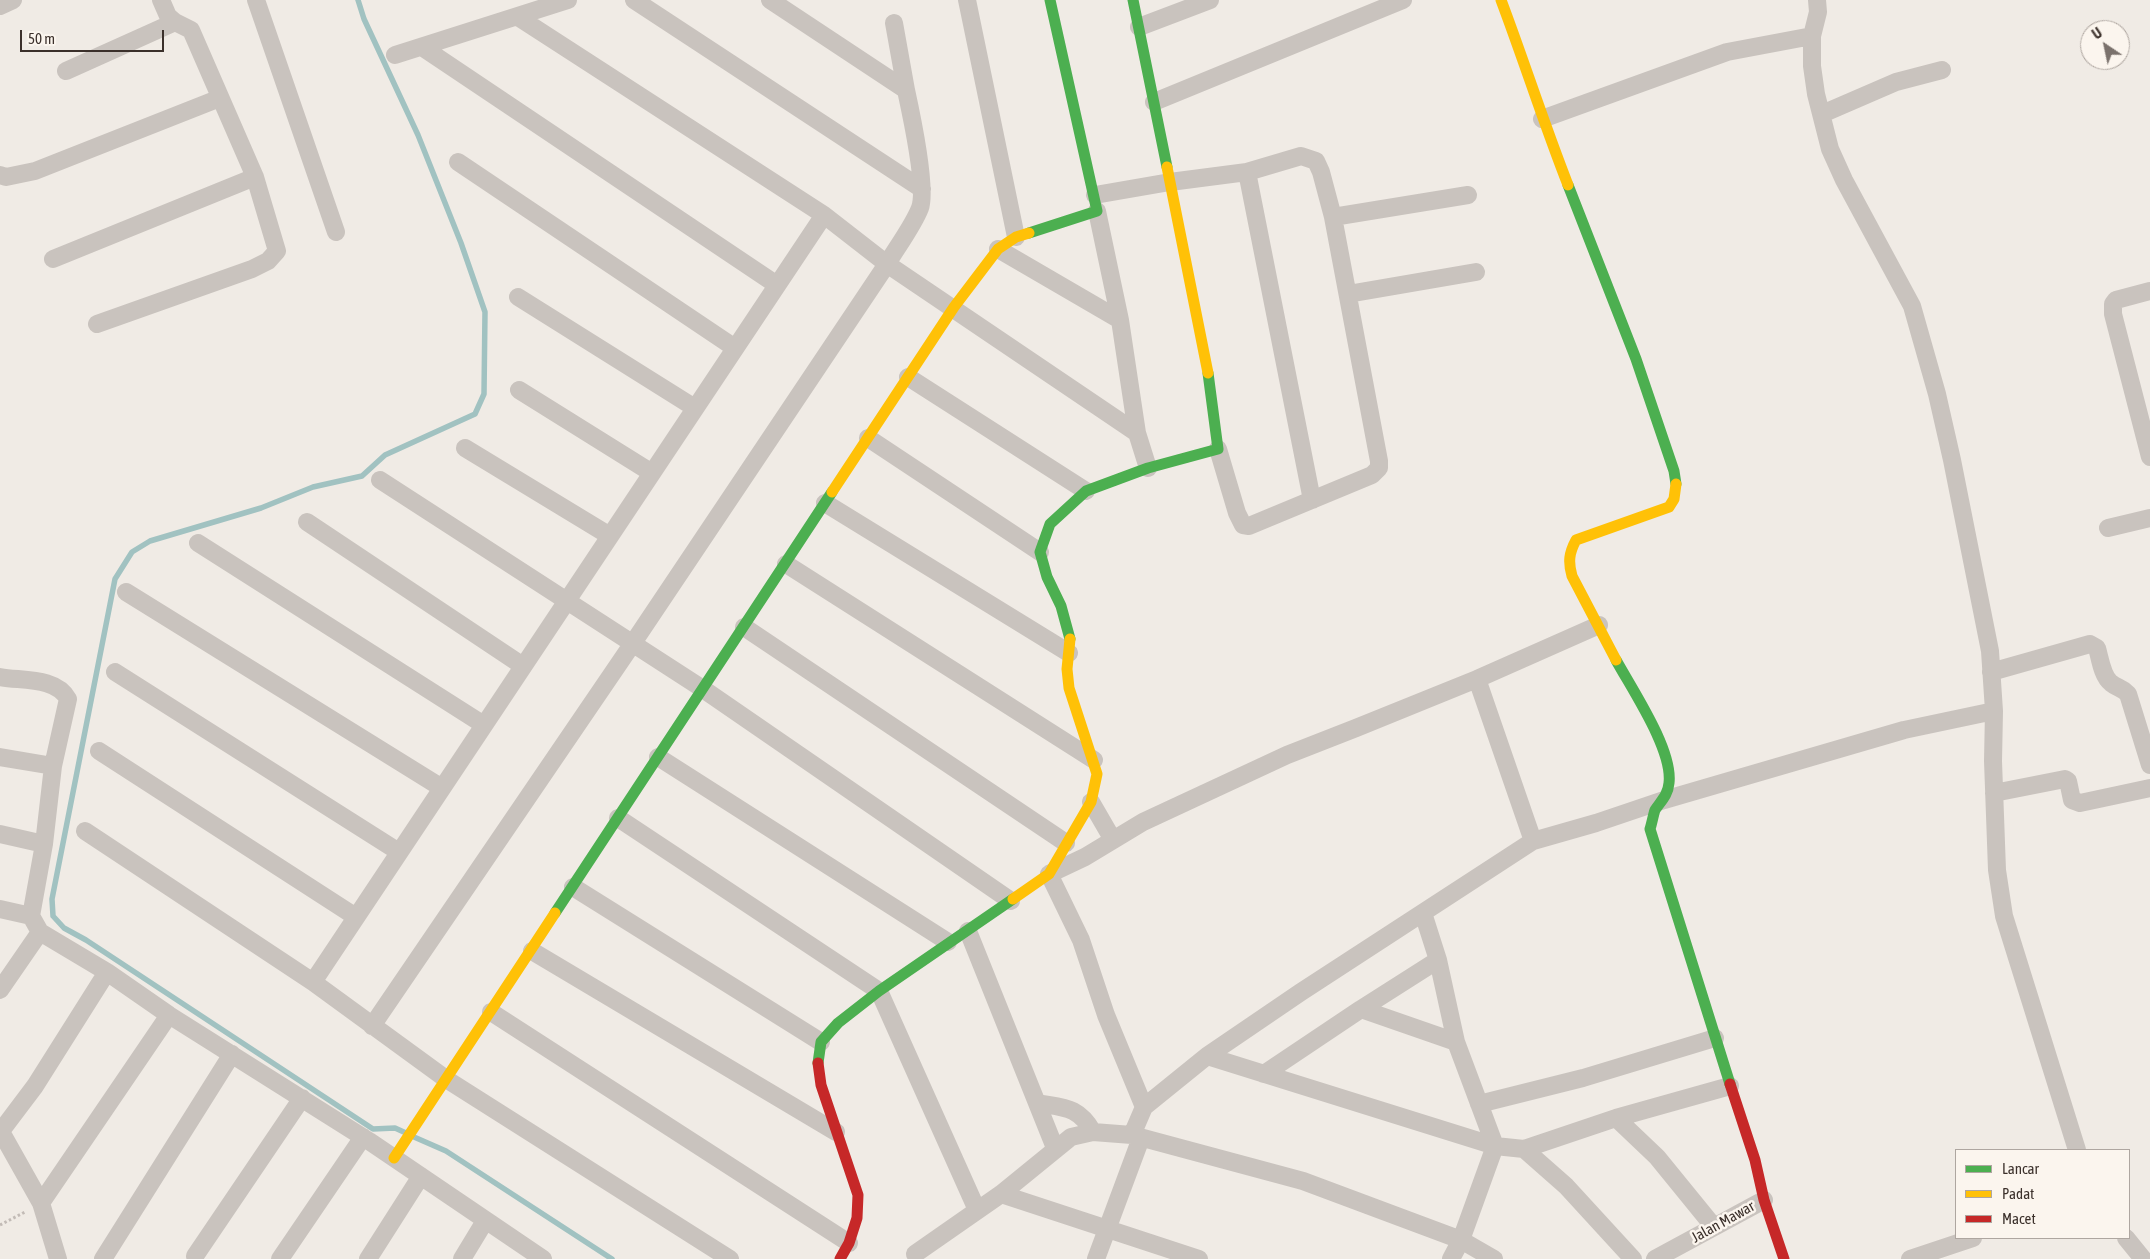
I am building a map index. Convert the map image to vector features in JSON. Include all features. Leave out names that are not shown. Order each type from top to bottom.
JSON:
[{"type":"street","points":[[0,6],[13,0]]},
{"type":"street","points":[[97,324],[252,269],[268,261],[277,251],[255,176],[220,98],[196,38],[190,30],[168,16],[161,0]]},
{"type":"street","points":[[256,0],[336,232]]},
{"type":"street","points":[[395,55],[568,0]]},
{"type":"street","points":[[634,0],[922,189]]},
{"type":"street","points":[[770,0],[906,90]]},
{"type":"street","points":[[967,0],[1016,237]]},
{"type":"street","points":[[1050,0],[1096,203],[1120,320],[1137,433],[1148,468]]},
{"type":"street","points":[[394,1158],[954,308],[998,250],[1016,237],[1096,203],[1170,182],[1247,172],[1301,156],[1316,161],[1321,172],[1333,217],[1379,468],[1372,475],[1250,526],[1243,525],[1237,513],[1218,450],[1212,395],[1170,182],[1139,26],[1133,0]]},
{"type":"street","points":[[1139,26],[1210,0]]},
{"type":"street","points":[[1154,102],[1402,0]]},
{"type":"street","points":[[1501,0],[1524,61],[1542,119],[1636,359],[1674,472],[1677,491],[1675,502],[1669,507],[1576,540],[1570,548],[1567,559],[1598,625],[1663,748],[1669,766],[1670,784],[1664,800],[1655,812],[1650,829],[1655,850],[1755,1160],[1764,1200],[1784,1259]]},
{"type":"street","points":[[1818,0],[1818,12],[1812,36],[1812,66],[1830,149],[1844,180],[1912,306],[1937,394],[1952,460],[1990,651],[1994,711],[1996,870],[2004,916],[2077,1149]]},
{"type":"street","points":[[518,17],[824,215],[887,264],[1137,433]]},
{"type":"street","points":[[66,71],[175,22]]},
{"type":"street","points":[[372,1026],[633,643],[887,264],[920,207],[922,189],[913,121],[894,23]]},
{"type":"street","points":[[1542,119],[1727,52],[1812,36]]},
{"type":"street","points":[[422,47],[777,285]]},
{"type":"street","points":[[1822,114],[1896,82],[1942,70]]},
{"type":"street","points":[[0,175],[6,177],[35,171],[220,98]]},
{"type":"street","points":[[458,162],[735,348]]},
{"type":"street","points":[[1247,172],[1312,500]]},
{"type":"street","points":[[53,259],[255,176]]},
{"type":"street","points":[[1333,217],[1468,195]]},
{"type":"street","points":[[314,982],[824,215]]},
{"type":"street","points":[[998,250],[1120,320]]},
{"type":"street","points":[[1348,294],[1476,272]]},
{"type":"street","points":[[2150,291],[2116,300],[2112,304],[2150,457]]},
{"type":"street","points":[[518,297],[695,408]]},
{"type":"street","points":[[908,378],[1086,491]]},
{"type":"street","points":[[519,390],[652,472]]},
{"type":"street","points":[[868,438],[1040,552]]},
{"type":"street","points":[[465,448],[610,536]]},
{"type":"street","points":[[1049,874],[1091,802],[1097,774],[1069,688],[1067,669],[1070,636],[1067,623],[1047,577],[1040,552],[1050,524],[1086,491],[1148,468],[1218,450]]},
{"type":"street","points":[[380,480],[703,689],[1011,901]]},
{"type":"street","points":[[825,503],[1069,653]]},
{"type":"street","points":[[2108,528],[2150,518]]},
{"type":"street","points":[[307,522],[523,666]]},
{"type":"street","points":[[198,543],[484,725]]},
{"type":"street","points":[[786,564],[1094,760]]},
{"type":"street","points":[[126,592],[442,788]]},
{"type":"street","points":[[840,1259],[849,1243],[857,1218],[858,1195],[821,1085],[818,1060],[821,1042],[838,1022],[948,942],[968,931],[1049,874],[1085,858],[1142,822],[1287,755],[1477,679],[1598,625]]},
{"type":"street","points":[[744,627],[1066,842]]},
{"type":"street","points":[[1992,672],[2090,644],[2097,648],[2106,675],[2111,683],[2122,688],[2128,694],[2150,765]]},
{"type":"street","points":[[115,672],[399,852]]},
{"type":"street","points":[[0,677],[52,684],[64,690],[68,699],[53,766],[36,924],[0,990]]},
{"type":"street","points":[[1477,679],[1533,841]]},
{"type":"street","points":[[1144,1107],[1207,1056],[1300,992],[1533,841],[1596,823],[1664,800],[1904,730],[1994,711]]},
{"type":"street","points":[[100,751],[356,917]]},
{"type":"street","points":[[0,757],[53,766]]},
{"type":"street","points":[[658,757],[948,942]]},
{"type":"street","points":[[1994,793],[2065,779],[2068,781],[2072,800],[2080,803],[2150,788]]},
{"type":"street","points":[[1091,802],[1114,840]]},
{"type":"street","points":[[618,818],[879,991],[977,1210]]},
{"type":"street","points":[[85,831],[314,982],[446,1079],[730,1259]]},
{"type":"street","points":[[0,834],[44,844]]},
{"type":"street","points":[[1049,874],[1081,940],[1106,1015],[1144,1107],[1137,1136],[1096,1259]]},
{"type":"street","points":[[573,887],[821,1042]]},
{"type":"street","points":[[0,909],[36,924],[169,1016],[363,1137],[544,1259]]},
{"type":"street","points":[[1423,913],[1438,960],[1456,1042],[1494,1146],[1462,1240],[1452,1259]]},
{"type":"street","points":[[968,931],[1055,1148]]},
{"type":"street","points":[[532,951],[836,1132]]},
{"type":"street","points":[[1264,1074],[1438,960]]},
{"type":"street","points":[[58,1259],[41,1203],[0,1131],[35,1086],[107,972]]},
{"type":"street","points":[[1361,1009],[1456,1042]]},
{"type":"street","points":[[491,1012],[849,1243]]},
{"type":"street","points":[[41,1203],[169,1016]]},
{"type":"street","points":[[1479,1104],[1583,1078],[1715,1038]]},
{"type":"street","points":[[103,1259],[232,1054]]},
{"type":"street","points":[[1207,1056],[1494,1146],[1524,1149],[1616,1118],[1730,1086]]},
{"type":"street","points":[[195,1256],[302,1098]]},
{"type":"street","points":[[1037,1103],[1074,1109],[1085,1118],[1093,1132]]},
{"type":"street","points":[[1616,1118],[1657,1157],[1714,1226]]},
{"type":"street","points":[[929,1259],[915,1254],[1000,1194],[1070,1137],[1093,1132],[1137,1136],[1304,1181],[1462,1240],[1494,1259]]},
{"type":"street","points":[[280,1259],[363,1137]]},
{"type":"street","points":[[1524,1149],[1566,1186],[1633,1259]]},
{"type":"street","points":[[368,1259],[421,1176]]},
{"type":"street","points":[[1000,1194],[1199,1259]]},
{"type":"street","name":"Jalan Mawar","points":[[1655,1259],[1764,1200]]},
{"type":"street","points":[[462,1259],[485,1221]]},
{"type":"street","points":[[1910,1259],[1970,1239]]},
{"type":"street","points":[[2127,1239],[2143,1259]]},
{"type":"path","points":[[0,1225],[41,1203]]},
{"type":"waterway","points":[[358,0],[364,19],[418,135],[461,243],[485,312],[484,394],[475,414],[385,455],[362,476],[313,487],[261,508],[150,541],[132,552],[115,579],[52,899],[53,916],[64,928],[86,940],[373,1129],[395,1128],[406,1133]]},
{"type":"waterway","points":[[414,1137],[446,1151],[612,1259]]},
{"type":"traffic: fast","points":[[1029,233],[1097,211],[1050,0]]},
{"type":"traffic: fast","points":[[1133,0],[1167,167]]},
{"type":"traffic: fast","points":[[1568,185],[1636,359],[1674,471],[1676,484]]},
{"type":"traffic: fast","points":[[1070,639],[1061,606],[1047,577],[1040,552],[1050,524],[1086,491],[1148,468],[1218,449],[1208,373]]},
{"type":"traffic: fast","points":[[555,913],[832,492]]},
{"type":"traffic: fast","points":[[1616,660],[1650,721],[1665,754],[1669,770],[1669,783],[1664,798],[1655,810],[1650,829],[1730,1084]]},
{"type":"traffic: fast","points":[[818,1063],[821,1042],[838,1023],[879,991],[1013,899]]},
{"type":"traffic: slow","points":[[1501,0],[1568,185]]},
{"type":"traffic: slow","points":[[1167,167],[1208,373]]},
{"type":"traffic: slow","points":[[832,492],[954,307],[998,249],[1016,237],[1029,233]]},
{"type":"traffic: slow","points":[[1616,660],[1572,576],[1570,566],[1572,549],[1576,540],[1669,507],[1674,499],[1676,484]]},
{"type":"traffic: slow","points":[[1013,899],[1049,874],[1091,802],[1097,774],[1069,688],[1067,669],[1070,639]]},
{"type":"traffic: slow","points":[[394,1158],[555,913]]},
{"type":"traffic: jam","points":[[818,1063],[821,1085],[858,1195],[857,1218],[849,1243],[840,1259]]},
{"type":"traffic: jam","points":[[1730,1084],[1755,1160],[1764,1200],[1784,1259]]}]
